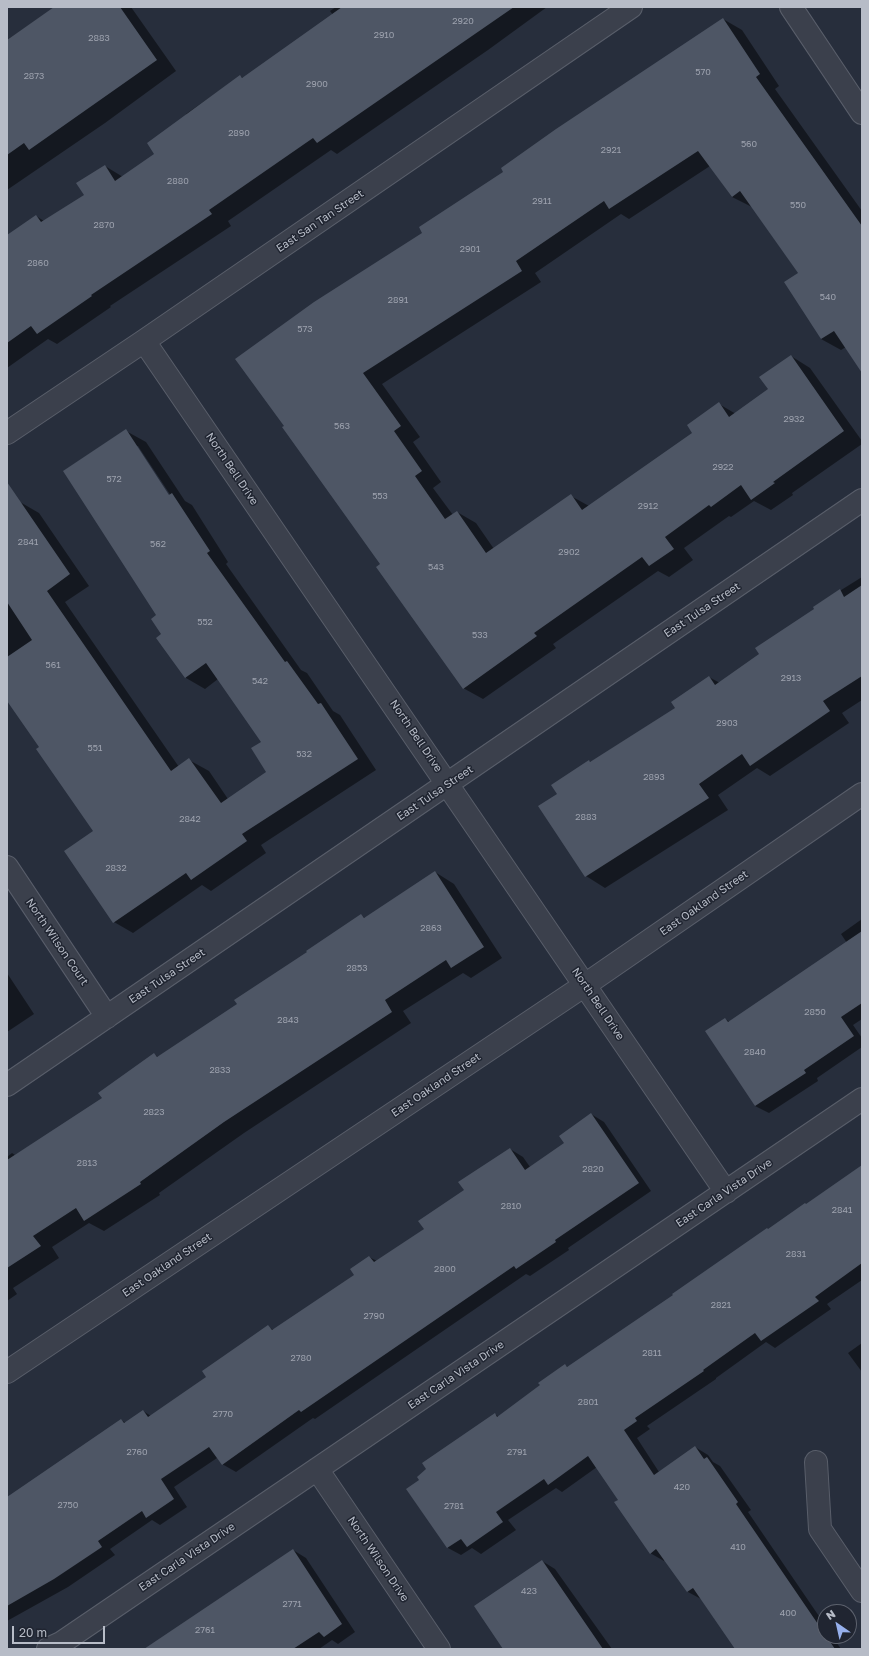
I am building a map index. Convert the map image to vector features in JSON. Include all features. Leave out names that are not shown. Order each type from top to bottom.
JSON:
[{"type":"street","name":"East San Tan Street","points":[[7,433],[144,341],[631,7]]},
{"type":"street","points":[[791,7],[862,113]]},
{"type":"street","name":"North Bell Drive","points":[[144,341],[726,1192]]},
{"type":"street","name":"East Tulsa Street","points":[[7,1085],[862,500]]},
{"type":"street","name":"East Oakland Street","points":[[7,1372],[585,985],[862,794]]},
{"type":"street","name":"North Wilson Court","points":[[7,866],[107,1017]]},
{"type":"street","name":"East Carla Vista Drive","points":[[48,1649],[61,1643],[862,1099]]},
{"type":"street","points":[[816,1462],[820,1530],[862,1592]]},
{"type":"street","name":"North Wilson Drive","points":[[317,1469],[439,1649]]},
{"type":"building","points":[[54,7],[120,7],[157,60],[29,150],[24,143],[7,155],[7,40]]},
{"type":"building","points":[[342,7],[514,7],[317,143],[313,138],[209,210],[212,214],[91,295],[92,296],[37,334],[31,326],[7,343],[7,235],[36,215],[41,222],[84,195],[76,183],[105,165],[115,181],[154,154],[147,143],[240,75],[242,78]]},
{"type":"building","points":[[723,18],[760,74],[756,77],[862,226],[862,373],[834,331],[821,339],[784,282],[798,273],[740,191],[732,197],[698,151],[609,209],[604,201],[516,261],[522,271],[363,373],[401,426],[394,431],[422,471],[415,476],[445,519],[457,511],[486,553],[571,494],[582,510],[692,433],[687,425],[719,402],[729,417],[768,389],[759,377],[791,355],[844,431],[773,482],[775,483],[751,500],[741,485],[711,507],[709,505],[665,537],[674,549],[649,566],[642,557],[534,633],[537,636],[463,689],[376,567],[380,564],[282,427],[284,426],[235,359],[314,302],[422,233],[419,227],[503,172],[501,168],[556,129]]},
{"type":"building","points":[[126,429],[169,495],[172,493],[210,551],[207,553],[285,662],[287,661],[318,704],[321,703],[358,759],[242,834],[247,841],[191,880],[186,873],[113,923],[64,851],[93,831],[36,749],[39,747],[7,701],[7,657],[32,640],[7,602],[7,482],[70,574],[47,591],[171,771],[189,758],[221,803],[266,772],[251,748],[261,742],[206,663],[185,678],[156,638],[161,634],[151,619],[156,615],[63,471]]},
{"type":"building","points":[[862,585],[862,676],[823,701],[830,711],[750,766],[742,754],[699,784],[709,798],[585,877],[538,806],[557,794],[551,785],[675,708],[671,702],[709,676],[715,685],[759,654],[755,648],[814,609],[813,607],[840,589],[844,597]]},
{"type":"building","points":[[435,871],[484,947],[451,968],[446,960],[385,1000],[392,1012],[224,1122],[140,1182],[141,1184],[84,1221],[76,1208],[33,1236],[41,1246],[7,1268],[7,1160],[102,1098],[98,1093],[154,1053],[157,1057],[237,1004],[234,1000],[361,914],[364,918]]},
{"type":"building","points":[[862,931],[862,1003],[841,1017],[854,1036],[804,1070],[806,1073],[755,1106],[705,1031],[725,1018],[728,1022]]},
{"type":"building","points":[[591,1113],[639,1183],[555,1240],[556,1242],[516,1269],[514,1266],[301,1412],[299,1410],[222,1465],[209,1447],[161,1479],[174,1499],[146,1518],[142,1511],[98,1541],[102,1547],[54,1579],[7,1606],[7,1497],[121,1419],[124,1423],[143,1410],[148,1417],[206,1377],[202,1371],[268,1325],[272,1330],[354,1275],[350,1269],[369,1256],[374,1262],[424,1229],[418,1221],[464,1190],[458,1182],[510,1148],[525,1170],[564,1143],[559,1136]]},
{"type":"building","points":[[862,1165],[862,1263],[815,1297],[819,1301],[761,1341],[755,1333],[703,1370],[704,1371],[635,1418],[637,1421],[624,1430],[654,1475],[695,1446],[704,1459],[707,1457],[738,1502],[736,1504],[817,1623],[817,1644],[832,1644],[835,1649],[735,1649],[693,1588],[687,1592],[656,1549],[650,1554],[614,1502],[618,1500],[588,1456],[548,1485],[544,1479],[496,1512],[503,1522],[467,1547],[461,1539],[447,1548],[406,1489],[419,1480],[417,1477],[426,1469],[422,1463],[495,1413],[497,1417],[540,1385],[538,1383],[565,1364],[567,1367],[673,1295],[672,1294],[767,1228],[768,1229],[805,1203],[806,1204]]},
{"type":"building","points":[[293,1549],[342,1624],[324,1637],[319,1632],[293,1649],[144,1649]]},
{"type":"building","points":[[542,1560],[603,1649],[503,1649],[474,1606]]}]
